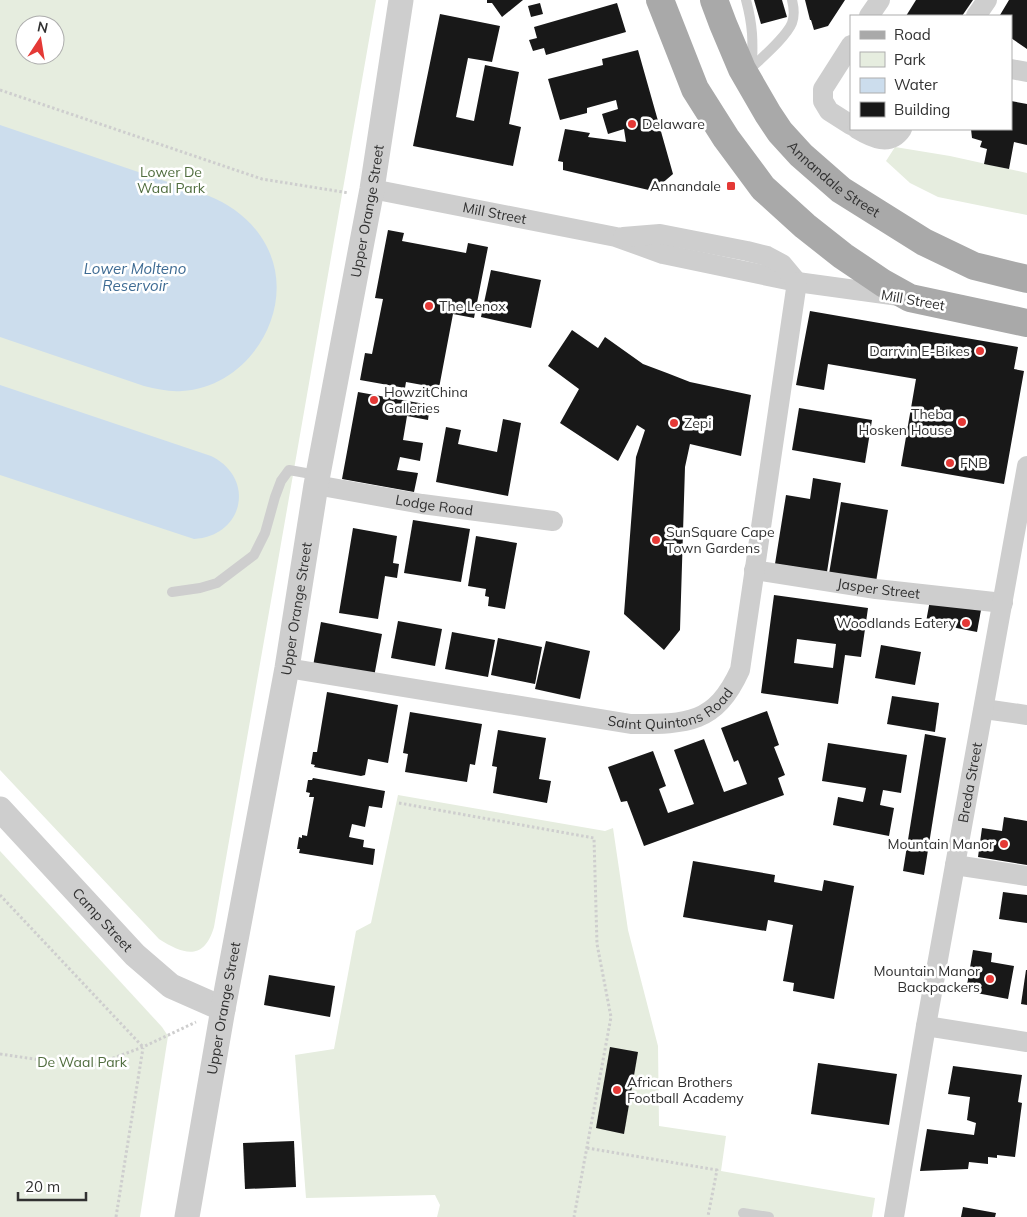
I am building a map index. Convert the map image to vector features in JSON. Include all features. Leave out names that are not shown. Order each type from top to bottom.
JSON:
[{"type":"main road","points":[[660,0],[695,89],[726,138],[763,188],[805,226],[843,256],[883,284],[910,298]]},
{"type":"main road","name":"Annandale Street","points":[[714,0],[722,24],[749,70],[768,114],[780,132],[801,155],[841,190],[924,242],[974,266],[1027,279]]},
{"type":"main road","name":"Mill Street","points":[[910,298],[1027,323]]},
{"type":"street","name":"Upper Orange Street","points":[[187,1217],[223,1008],[287,668],[317,480],[372,193],[401,0]]},
{"type":"street","points":[[870,15],[880,0]]},
{"type":"street","points":[[977,15],[987,0]]},
{"type":"street","points":[[850,47],[823,88],[822,101],[829,111],[850,124]]},
{"type":"street","points":[[1012,68],[1027,72]]},
{"type":"street","points":[[859,130],[868,136],[884,140],[897,136],[901,130]]},
{"type":"street","name":"Mill Street","points":[[372,193],[616,237],[660,234],[767,256],[789,270],[797,282],[910,298]]},
{"type":"street","name":"Saint Quintons Road","points":[[287,668],[631,724],[664,724],[693,720],[709,713],[723,700],[732,688],[740,670],[797,282]]},
{"type":"street","name":"Breda Street","points":[[894,1217],[926,1026],[1027,466]]},
{"type":"street","name":"Lodge Road","points":[[317,480],[422,504],[553,521]]},
{"type":"street","name":"Jasper Street","points":[[754,570],[876,589],[1003,604]]},
{"type":"street","points":[[984,708],[1027,715]]},
{"type":"street","name":"Camp Street","points":[[0,809],[135,955],[171,986],[223,1008]]},
{"type":"street","points":[[955,865],[1027,876]]},
{"type":"street","points":[[926,1026],[1027,1042]]},
{"type":"lane","points":[[746,0],[752,20],[754,40],[749,70]]},
{"type":"lane","points":[[749,70],[787,32],[792,23],[794,11],[792,0]]},
{"type":"lane","points":[[172,592],[200,588],[217,583],[254,555],[265,533],[274,497],[281,481],[289,470],[317,480]]},
{"type":"lane","points":[[744,1212],[769,1217]]},
{"type":"path","points":[[0,90],[262,178],[372,193]]},
{"type":"path","points":[[399,804],[594,838],[596,944],[611,1017],[574,1217]]},
{"type":"path","points":[[0,895],[143,1047]]},
{"type":"path","points":[[0,1054],[90,1068],[143,1047],[223,1008]]},
{"type":"path","points":[[116,1217],[143,1047]]},
{"type":"path","points":[[588,1148],[717,1170],[708,1216]]},
{"type":"green space","name":"Lower De Waal Park","points":[[0,0],[376,0],[214,927],[205,945],[199,950],[192,952],[177,949],[159,939],[0,770]]},
{"type":"green space","points":[[895,147],[950,156],[1027,173],[1027,215],[938,197],[910,183],[886,161]]},
{"type":"green space","points":[[398,795],[605,831],[613,828],[628,930],[658,1046],[659,1126],[726,1136],[721,1171],[875,1198],[872,1217],[437,1217],[440,1205],[435,1195],[306,1198],[295,1055],[334,1049],[356,931],[371,923]]},
{"type":"green space","name":"De Waal Park","points":[[0,851],[162,1027],[168,1036],[140,1217],[0,1217]]},
{"type":"water","name":"Lower Molteno Reservoir","points":[[0,125],[209,196],[242,215],[261,236],[266,245],[275,269],[276,293],[272,317],[262,339],[248,359],[229,375],[207,386],[182,391],[168,391],[144,386],[0,337]]},
{"type":"water","points":[[0,385],[211,456],[225,466],[234,478],[239,491],[238,505],[233,517],[224,528],[211,535],[194,539],[0,475]]},
{"type":"building","points":[[487,0],[523,0],[502,17],[492,3],[487,3]]},
{"type":"building","points":[[754,0],[782,0],[787,17],[761,24]]},
{"type":"building","points":[[805,0],[845,0],[828,26],[814,30]]},
{"type":"building","points":[[916,0],[973,0],[963,15],[907,15]]},
{"type":"building","points":[[1009,0],[1027,0],[1027,49],[1012,39],[1012,15],[1000,15]]},
{"type":"building","points":[[540,3],[543,14],[531,17],[528,6]]},
{"type":"building","points":[[617,3],[626,32],[546,55],[544,48],[533,51],[529,40],[537,38],[534,27]]},
{"type":"building","points":[[440,14],[500,26],[492,62],[468,58],[456,117],[474,121],[485,65],[519,72],[509,124],[521,127],[513,166],[413,146]]},
{"type":"building","name":"Delaware","points":[[638,50],[673,174],[653,191],[563,170],[563,162],[558,161],[565,129],[590,133],[588,137],[626,142],[624,129],[608,134],[602,114],[618,109],[616,100],[587,108],[587,113],[560,120],[548,79],[603,65],[602,59]]},
{"type":"building","points":[[1012,101],[1027,104],[1027,145],[1014,142],[1009,169],[984,164],[987,149],[980,147],[982,141],[972,138],[971,130],[1012,130]]},
{"type":"building","name":"The Lenox","points":[[388,230],[404,233],[402,241],[466,253],[468,243],[488,247],[474,318],[453,314],[439,388],[406,382],[405,388],[360,380],[365,353],[372,354],[383,299],[375,298]]},
{"type":"building","points":[[491,270],[541,280],[531,328],[481,317]]},
{"type":"building","name":"Theba Hosken House","points":[[810,311],[1018,347],[1014,369],[1024,371],[1004,484],[901,466],[916,379],[828,364],[824,390],[796,385]]},
{"type":"building","name":"SunSquare Cape Town Gardens","points":[[572,330],[598,348],[605,337],[643,364],[690,382],[751,395],[741,456],[690,444],[685,467],[680,630],[664,650],[624,614],[636,457],[645,430],[637,425],[618,461],[560,423],[579,389],[548,366]]},
{"type":"building","points":[[358,392],[430,405],[428,420],[407,416],[403,440],[423,443],[420,461],[400,457],[397,470],[418,473],[414,492],[342,479]]},
{"type":"building","points":[[799,408],[872,420],[865,463],[792,450]]},
{"type":"building","points":[[503,419],[521,423],[508,496],[436,482],[446,427],[461,430],[458,444],[497,452]]},
{"type":"building","points":[[813,478],[841,483],[827,572],[775,564],[786,495],[810,499]]},
{"type":"building","points":[[841,502],[888,510],[876,582],[829,574]]},
{"type":"building","points":[[413,520],[470,529],[461,582],[404,573]]},
{"type":"building","points":[[353,528],[397,536],[393,563],[399,564],[397,578],[385,576],[378,619],[339,613]]},
{"type":"building","points":[[476,536],[517,543],[505,609],[488,606],[489,597],[485,596],[486,589],[468,586]]},
{"type":"building","points":[[774,595],[868,608],[861,657],[845,655],[838,704],[761,693]],"holes":[[[797,639],[836,644],[833,668],[794,663]]]},
{"type":"building","points":[[930,600],[981,610],[977,632],[926,622]]},
{"type":"building","points":[[398,621],[442,629],[435,666],[391,658]]},
{"type":"building","points":[[321,622],[382,634],[374,677],[313,666]]},
{"type":"building","points":[[452,632],[495,640],[488,677],[445,669]]},
{"type":"building","points":[[498,638],[542,647],[535,684],[491,675]]},
{"type":"building","points":[[546,641],[590,651],[580,699],[535,689]]},
{"type":"building","points":[[881,645],[921,652],[915,685],[875,678]]},
{"type":"building","points":[[327,692],[398,705],[388,763],[368,759],[365,775],[361,776],[314,767],[315,765],[311,764],[313,752],[317,752]]},
{"type":"building","points":[[892,696],[939,703],[935,732],[887,724]]},
{"type":"building","points":[[767,711],[779,745],[774,747],[785,775],[778,778],[784,795],[644,846],[627,801],[621,802],[608,767],[653,751],[666,786],[659,789],[668,813],[694,804],[674,750],[704,739],[724,792],[747,784],[738,760],[734,762],[721,728]]},
{"type":"building","points":[[410,712],[482,724],[475,765],[470,764],[467,782],[405,772],[408,754],[403,753]]},
{"type":"building","points":[[498,730],[546,738],[539,779],[551,781],[547,803],[493,793],[497,767],[492,766]]},
{"type":"building","points":[[925,734],[946,738],[924,875],[903,871]]},
{"type":"building","points":[[828,743],[907,755],[901,793],[883,790],[880,805],[894,808],[889,836],[833,825],[838,797],[863,802],[866,788],[822,781]]},
{"type":"building","points":[[313,778],[385,791],[382,808],[369,806],[365,827],[352,824],[349,837],[364,840],[363,847],[375,849],[373,865],[299,853],[300,849],[297,849],[299,837],[302,838],[302,835],[307,836],[314,797],[309,797],[310,793],[306,792],[308,780]]},
{"type":"building","name":"Mountain Manor","points":[[1004,817],[1027,821],[1027,865],[978,857],[982,828],[1002,831]]},
{"type":"building","points":[[693,861],[775,875],[774,882],[822,891],[824,880],[854,886],[834,999],[793,991],[794,983],[783,981],[793,925],[768,920],[766,931],[683,917]]},
{"type":"building","points":[[1003,892],[1027,895],[1027,923],[999,919]]},
{"type":"building","name":"Mountain Manor Backpackers","points":[[973,950],[992,953],[991,962],[1014,966],[1008,999],[966,991]]},
{"type":"building","points":[[1027,970],[1027,1005],[1021,1004]]},
{"type":"building","points":[[269,975],[335,986],[330,1017],[264,1005]]},
{"type":"building","name":"African Brothers Football Academy","points":[[610,1047],[638,1052],[624,1134],[596,1128]]},
{"type":"building","points":[[818,1063],[897,1074],[889,1125],[811,1114]]},
{"type":"building","points":[[953,1066],[1022,1075],[1018,1102],[1022,1103],[1015,1157],[997,1155],[997,1158],[988,1157],[988,1164],[969,1162],[968,1169],[920,1171],[927,1129],[974,1135],[976,1123],[967,1120],[970,1097],[948,1094]]},
{"type":"building","points":[[294,1141],[296,1187],[245,1189],[243,1143]]},
{"type":"building","points":[[963,1207],[996,1213],[995,1217],[961,1217]]},
{"type":"place","name":"Delaware","points":[[632,124]]},
{"type":"place","name":"Annandale","points":[[731,186]]},
{"type":"place","name":"The Lenox","points":[[429,306]]},
{"type":"place","name":"Darrvin E-Bikes","points":[[980,351]]},
{"type":"place","name":"HowzitChina Galleries","points":[[374,400]]},
{"type":"place","name":"Theba Hosken House","points":[[962,422]]},
{"type":"place","name":"Zepi","points":[[674,423]]},
{"type":"place","name":"FNB","points":[[950,463]]},
{"type":"place","name":"SunSquare Cape Town Gardens","points":[[656,540]]},
{"type":"place","name":"Woodlands Eatery","points":[[966,623]]},
{"type":"place","name":"Mountain Manor","points":[[1004,844]]},
{"type":"place","name":"Mountain Manor Backpackers","points":[[990,979]]},
{"type":"place","name":"African Brothers Football Academy","points":[[617,1090]]}]
